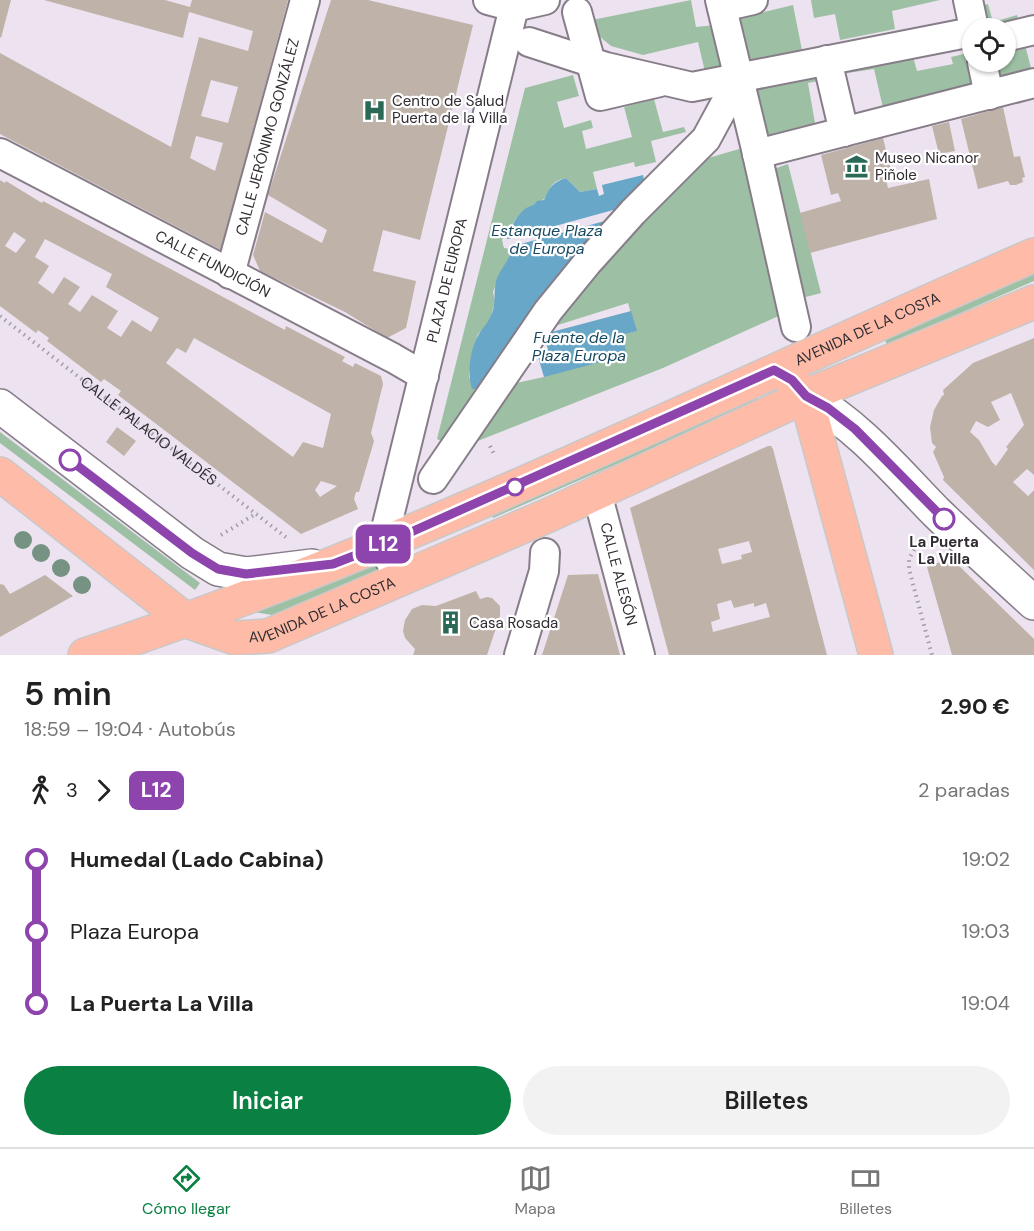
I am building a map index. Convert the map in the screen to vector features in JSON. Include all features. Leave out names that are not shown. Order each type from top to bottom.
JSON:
[{"type":"main road","name":"AVENIDA DE LA COSTA","points":[[188,621],[326,565],[382,545],[1034,255]]},
{"type":"main road","name":"AVENIDA DE LA COSTA","points":[[188,621],[235,638],[268,636],[597,493],[806,396],[1034,302]]},
{"type":"main road","points":[[774,370],[792,380],[806,396],[876,655]]},
{"type":"main road","points":[[0,474],[188,621]]},
{"type":"main road","points":[[85,655],[188,621]]},
{"type":"street","name":"CALLE JERÓNIMO GONZÁLEZ","points":[[230,274],[305,0]]},
{"type":"street","name":"PLAZA DE EUROPA","points":[[382,545],[424,376],[501,3],[545,0]]},
{"type":"street","points":[[753,0],[721,4],[796,327]]},
{"type":"street","points":[[968,0],[971,18]]},
{"type":"street","points":[[577,12],[591,62]]},
{"type":"street","points":[[1016,34],[1034,30]]},
{"type":"street","points":[[679,84],[740,78],[962,32]]},
{"type":"street","points":[[529,42],[591,62],[679,84],[723,108],[754,141]]},
{"type":"street","points":[[827,60],[844,132]]},
{"type":"street","points":[[984,72],[989,95]]},
{"type":"street","points":[[433,479],[554,303],[588,261],[633,212],[706,139],[740,78]]},
{"type":"street","points":[[706,139],[754,141],[844,132],[1034,83]]},
{"type":"street","points":[[679,84],[706,139]]},
{"type":"street","name":"CALLE FUNDICIÓN","points":[[0,153],[424,376]]},
{"type":"street","points":[[855,429],[850,417],[849,406],[852,396],[888,364]]},
{"type":"street","points":[[806,396],[828,408],[855,429],[938,513],[1034,603]]},
{"type":"street","points":[[0,406],[192,553],[218,569],[246,574],[326,565]]},
{"type":"street","name":"CALLE ALESÓN","points":[[597,493],[640,655]]},
{"type":"street","points":[[382,545],[400,580]]},
{"type":"street","points":[[519,655],[545,562]]},
{"type":"street","points":[[188,621],[230,655]]},
{"type":"path","name":"CALLE PALACIO VALDÉS","points":[[0,316],[289,540]]},
{"type":"path","points":[[215,538],[257,513]]},
{"type":"path","points":[[932,655],[909,569],[909,559],[938,513]]},
{"type":"green space","points":[[691,0],[696,27],[715,25],[724,71],[706,76],[698,42],[643,55],[611,46],[594,32],[592,20]]},
{"type":"green space","points":[[811,0],[940,0],[892,11],[895,29],[840,40],[835,14],[814,18]]},
{"type":"green space","points":[[988,4],[992,18],[980,18],[977,7]]},
{"type":"green space","points":[[793,5],[803,55],[746,68],[736,19]]},
{"type":"green space","points":[[1017,15],[1020,25],[1016,26],[1016,18],[1007,18]]},
{"type":"green space","points":[[1023,37],[1031,68],[996,78],[994,72],[1016,72],[1016,39]]},
{"type":"green space","points":[[912,53],[917,71],[953,64],[951,57],[962,54],[962,72],[977,72],[982,83],[883,108],[874,69],[841,74],[841,71]]},
{"type":"green space","points":[[827,73],[828,79],[808,83],[815,123],[764,136],[752,89]]},
{"type":"green space","points":[[573,75],[579,96],[557,102],[564,128],[591,120],[593,128],[582,131],[586,149],[632,137],[624,107],[654,99],[663,132],[684,127],[686,132],[651,141],[656,162],[635,167],[634,162],[593,172],[597,189],[580,192],[566,178],[557,181],[544,199],[524,210],[516,218],[502,240],[504,248],[512,249],[510,259],[498,277],[493,292],[495,301],[489,323],[478,334],[473,349],[469,377],[478,389],[443,442],[437,439],[525,88]]},
{"type":"green space","points":[[746,147],[783,314],[663,368],[465,446],[507,385],[544,377],[622,335],[636,331],[628,303],[542,330],[698,161]]},
{"type":"green space","points":[[788,164],[821,293],[802,298],[768,171]]},
{"type":"green space","points":[[1034,269],[1034,281],[887,345],[883,335]]},
{"type":"green space","points":[[754,393],[758,402],[493,518],[488,509]]},
{"type":"green space","points":[[0,432],[200,583],[195,590],[0,443]]},
{"type":"green space","points":[[375,561],[378,570],[272,615],[254,612]]},
{"type":"water","name":"Estanque Plaza de Europa","points":[[643,175],[645,184],[478,389],[472,389],[470,368],[473,346],[493,310],[497,278],[512,249],[506,244],[507,240],[518,216],[537,201],[544,200],[552,186],[566,178],[580,192],[597,189],[599,196],[604,194],[602,185]]},
{"type":"water","name":"Fuente de la Plaza Europa","points":[[631,311],[637,331],[622,335],[627,355],[544,377],[538,357],[549,354],[544,334]]},
{"type":"pier","points":[[624,207],[612,219],[506,248],[503,245],[504,240]]},
{"type":"building","points":[[0,0],[11,0],[1,38],[0,37]]},
{"type":"building","points":[[44,0],[165,0],[190,7],[192,0],[288,0],[221,250],[0,134],[0,53],[171,147],[199,37],[248,51],[253,31],[189,12],[183,38]],"holes":[[[211,80],[238,87],[228,123],[201,116]],[[196,136],[223,143],[215,171],[190,158]]]},
{"type":"building","name":"Centro de Salud Puerta de la Villa","points":[[331,0],[368,0],[473,25],[420,240],[383,230],[373,271],[416,281],[406,328],[387,338],[345,312],[260,271],[253,255],[265,212],[322,243],[327,230],[268,195]]},
{"type":"building","points":[[1003,107],[1014,157],[1020,156],[1025,177],[1022,178],[1023,182],[1016,185],[1010,185],[1008,181],[978,189],[961,119]]},
{"type":"building","points":[[949,122],[955,151],[939,154],[932,126]]},
{"type":"building","points":[[883,138],[893,178],[886,180],[888,188],[929,179],[937,219],[810,253],[800,213],[841,201],[838,193],[831,195],[821,155]]},
{"type":"building","points":[[0,180],[5,183],[6,181],[42,203],[43,201],[285,330],[286,326],[345,357],[342,361],[353,367],[355,363],[381,376],[383,384],[371,433],[374,441],[359,492],[356,492],[354,499],[358,509],[301,534],[118,395],[121,391],[104,379],[101,382],[47,341],[49,338],[38,330],[36,333],[0,306]],"holes":[[[14,232],[26,240],[16,253],[5,246]],[[45,239],[112,274],[106,287],[159,318],[151,332],[132,320],[121,337],[107,328],[118,311],[92,295],[80,312],[68,304],[80,287],[64,277],[53,294],[38,283],[49,266],[35,257]],[[194,338],[331,414],[323,448],[303,442],[293,457],[166,363],[177,348],[186,353]],[[321,481],[337,486],[320,497],[315,490]]]},
{"type":"building","points":[[1034,338],[1034,475],[1027,469],[1013,482],[1028,496],[1034,490],[1034,570],[943,480],[944,477],[933,452],[936,447],[932,443],[930,427],[934,410],[944,395],[943,390],[973,363]],"holes":[[[1011,393],[1024,425],[1006,447],[1008,449],[996,466],[979,440],[970,432],[976,421],[988,427],[1000,420],[991,402]]]},
{"type":"building","points":[[117,427],[136,441],[124,456],[106,442]]},
{"type":"building","points":[[771,446],[827,655],[669,655],[630,508]],"holes":[[[749,541],[752,552],[741,555],[742,559],[722,564],[718,549]],[[731,600],[734,608],[754,603],[754,607],[766,603],[770,617],[713,632],[711,622],[720,619],[717,604]]]},
{"type":"building","points":[[951,558],[1034,639],[1034,655],[952,655],[927,567]]},
{"type":"building","points":[[598,574],[620,655],[542,655],[568,575]]},
{"type":"building","points":[[45,575],[73,596],[0,637],[0,584],[4,585],[10,594]]},
{"type":"building","name":"Casa Rosada","points":[[476,591],[480,599],[492,598],[500,606],[500,616],[487,655],[413,655],[415,649],[405,638],[403,631],[405,620],[412,609],[422,605],[436,606]]},
{"type":"bus line","name":"L12","points":[[70,460],[192,553],[218,569],[246,574],[319,566],[333,564],[382,545],[774,370],[792,380],[806,396],[828,408],[855,429],[944,519]]},
{"type":"place","name":"Centro de Salud Puerta de la Villa","points":[[374,110]]},
{"type":"place","name":"Museo Nicanor Piñole","points":[[857,167]]},
{"type":"place","name":"La Puerta La Villa","points":[[944,519]]},
{"type":"place","name":"Casa Rosada","points":[[451,623]]}]
